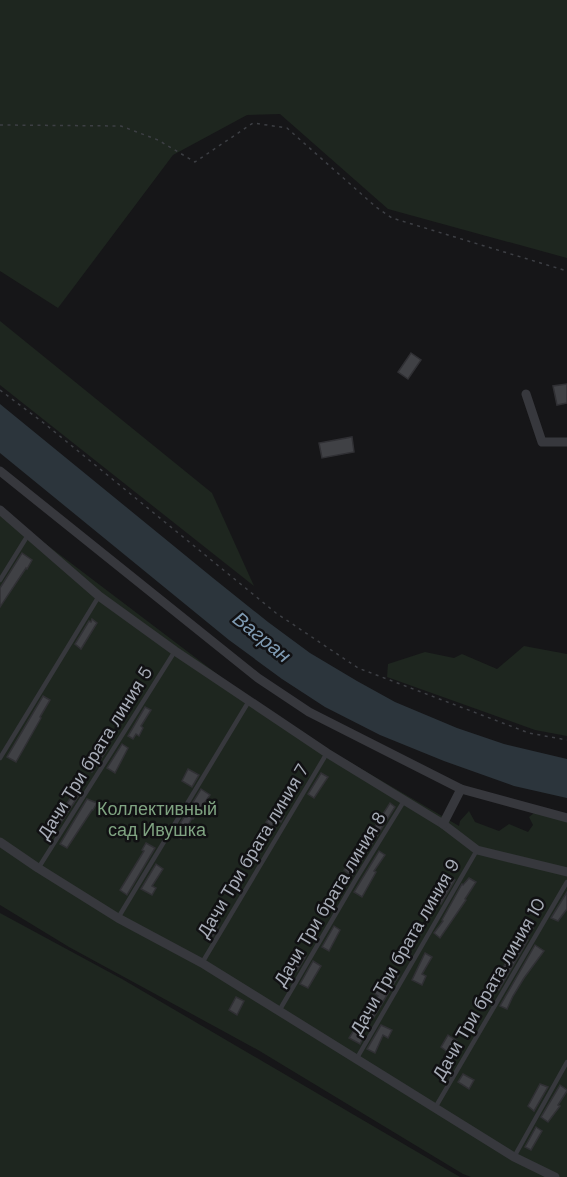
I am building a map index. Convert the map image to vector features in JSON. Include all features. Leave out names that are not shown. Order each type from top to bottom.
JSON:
[{"type":"street","points":[[526,394],[542,442],[567,441]]},
{"type":"street","points":[[0,471],[258,678],[309,712],[461,789],[567,818]]},
{"type":"street","points":[[0,510],[99,596],[175,651],[327,753],[443,825],[477,850],[567,872]]},
{"type":"street","points":[[443,825],[461,789]]},
{"type":"street","points":[[0,842],[118,918],[202,963],[514,1157],[555,1177]]},
{"type":"lane","points":[[0,580],[28,535]]},
{"type":"lane","points":[[0,758],[99,596]]},
{"type":"lane","name":"Дачи Три брата линия 5","points":[[38,868],[175,651]]},
{"type":"lane","points":[[118,918],[249,701]]},
{"type":"lane","name":"Дачи Три брата линия 7","points":[[202,963],[327,753]]},
{"type":"lane","name":"Дачи Три брата линия 8","points":[[279,1011],[404,801]]},
{"type":"lane","name":"Дачи Три брата линия 9","points":[[357,1058],[477,850]]},
{"type":"lane","name":"Дачи Три брата линия 10","points":[[435,1108],[567,882]]},
{"type":"lane","points":[[514,1157],[567,1062]]},
{"type":"path","points":[[0,125],[121,126],[158,140],[195,162],[253,123],[287,128],[376,207],[392,218],[567,271]]},
{"type":"path","points":[[0,390],[64,439],[276,613],[358,668],[529,733],[567,740]]},
{"type":"green space","points":[[0,0],[567,0],[567,258],[388,209],[280,114],[247,115],[173,155],[58,308],[0,271]]},
{"type":"green space","points":[[0,321],[212,493],[254,586],[0,385]]},
{"type":"green space","name":"Коллективный сад Ивушка","points":[[0,505],[30,532],[229,683],[336,754],[459,826],[460,821],[469,811],[475,822],[499,831],[509,824],[528,832],[533,825],[529,817],[534,813],[567,821],[567,1177],[471,1177],[463,1174],[258,1050],[69,947],[0,905]]},
{"type":"green space","points":[[524,646],[567,654],[567,736],[535,730],[387,677],[388,664],[425,652],[454,658],[462,654],[497,669]]},
{"type":"green space","points":[[0,913],[122,979],[460,1177],[0,1177]]},
{"type":"water","name":"Вагран","points":[[0,404],[213,578],[310,653],[395,702],[457,728],[504,744],[567,759],[567,798],[514,786],[380,735],[325,707],[282,679],[229,640],[0,453]]},
{"type":"building","points":[[411,353],[421,360],[408,379],[398,372]]},
{"type":"building","points":[[567,384],[567,403],[557,405],[553,386]]},
{"type":"building","points":[[352,437],[354,452],[322,458],[319,443]]},
{"type":"building","points":[[22,553],[32,560],[0,607],[0,588]]},
{"type":"building","points":[[92,619],[97,623],[81,649],[75,644]]},
{"type":"building","points":[[43,696],[50,700],[16,762],[7,757]]},
{"type":"building","points":[[145,707],[151,710],[141,726],[143,728],[139,736],[136,734],[133,739],[128,736]]},
{"type":"building","points":[[98,744],[107,750],[92,772],[84,767]]},
{"type":"building","points":[[122,744],[128,748],[115,773],[107,768]]},
{"type":"building","points":[[188,769],[199,775],[192,787],[182,781]]},
{"type":"building","points":[[321,773],[328,777],[314,798],[308,794]]},
{"type":"building","points":[[201,789],[210,795],[192,818],[181,839],[173,835]]},
{"type":"building","points":[[74,793],[79,795],[60,824],[55,820]]},
{"type":"building","points":[[280,798],[288,804],[281,814],[284,816],[281,822],[279,821],[274,828],[266,822],[278,806],[276,805]]},
{"type":"building","points":[[87,799],[97,803],[67,848],[60,844]]},
{"type":"building","points":[[390,803],[395,807],[352,876],[344,870],[350,865]]},
{"type":"building","points":[[146,843],[155,848],[127,895],[120,890],[144,851],[142,850]]},
{"type":"building","points":[[379,851],[385,855],[374,871],[376,872],[362,897],[354,892]]},
{"type":"building","points":[[156,864],[163,869],[152,886],[156,888],[152,895],[141,889]]},
{"type":"building","points":[[450,877],[455,880],[441,904],[436,901]]},
{"type":"building","points":[[469,878],[476,882],[440,938],[434,933],[443,921],[462,884]]},
{"type":"building","points":[[567,892],[567,909],[558,921],[551,918]]},
{"type":"building","points":[[209,921],[218,927],[213,936],[203,932]]},
{"type":"building","points":[[529,922],[534,926],[528,940],[499,990],[492,985],[512,953],[510,952],[526,923]]},
{"type":"building","points":[[334,926],[340,930],[329,951],[322,947]]},
{"type":"building","points":[[535,945],[544,951],[524,978],[507,1009],[500,1006]]},
{"type":"building","points":[[299,952],[306,956],[297,971],[290,966]]},
{"type":"building","points":[[425,953],[432,957],[422,974],[426,976],[422,985],[412,980]]},
{"type":"building","points":[[313,961],[321,966],[308,988],[300,984]]},
{"type":"building","points":[[390,971],[399,975],[374,1017],[367,1012],[378,996],[374,993],[379,986],[381,987]]},
{"type":"building","points":[[236,997],[244,1001],[237,1015],[229,1010]]},
{"type":"building","points":[[381,1025],[392,1030],[388,1038],[383,1035],[375,1053],[367,1049]]},
{"type":"building","points":[[354,1030],[364,1036],[360,1044],[349,1038]]},
{"type":"building","points":[[448,1035],[457,1041],[449,1053],[441,1047]]},
{"type":"building","points":[[463,1074],[474,1080],[469,1089],[458,1082]]},
{"type":"building","points":[[540,1084],[548,1087],[534,1111],[528,1106]]},
{"type":"building","points":[[560,1085],[567,1091],[558,1105],[560,1106],[548,1122],[541,1117]]},
{"type":"building","points":[[536,1127],[542,1131],[531,1150],[525,1147]]}]
